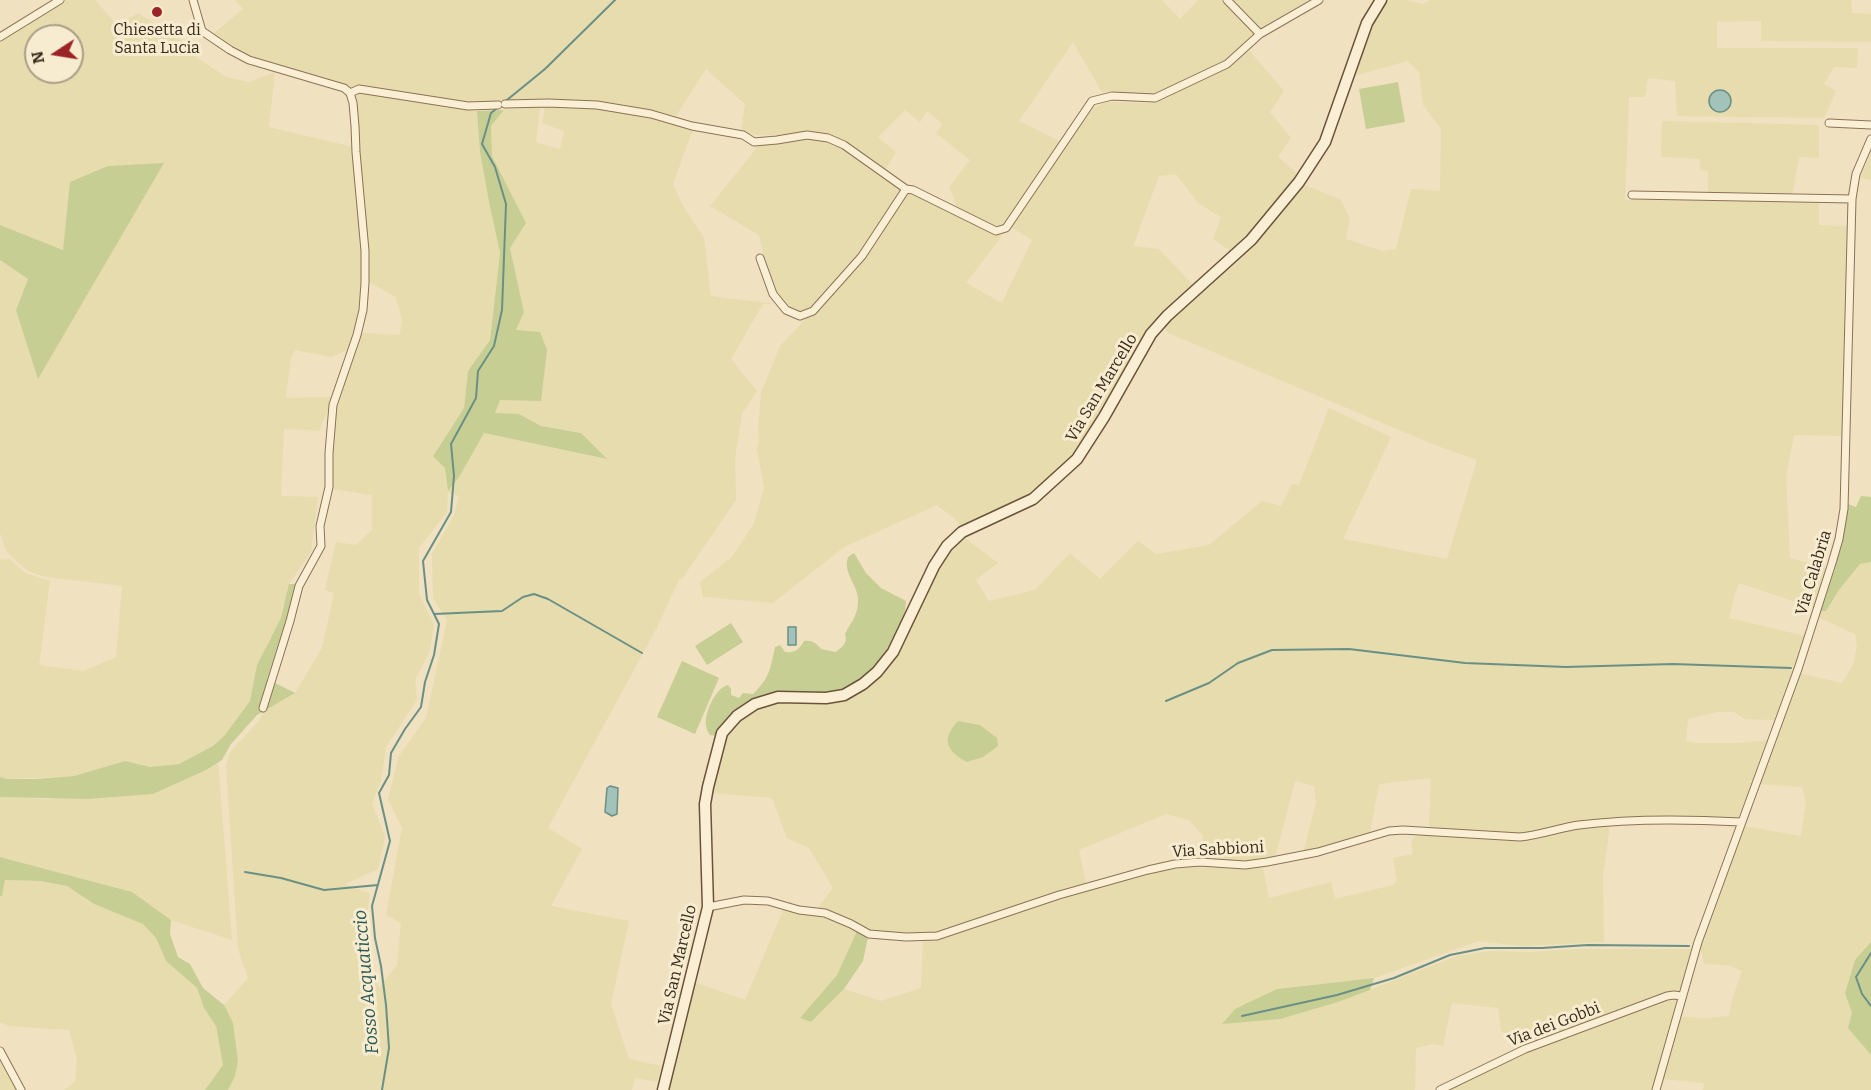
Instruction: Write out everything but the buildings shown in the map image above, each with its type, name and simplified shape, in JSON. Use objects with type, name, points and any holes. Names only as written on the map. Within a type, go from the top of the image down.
[{"type":"main road","name":"Via San Marcello","points":[[663,1090],[708,907],[705,804],[722,733],[737,716],[755,704],[778,697],[826,698],[844,695],[862,684],[877,672],[894,652],[934,566],[946,546],[962,532],[1033,499],[1077,459],[1104,417],[1151,334],[1167,316],[1251,240],[1299,182],[1325,142],[1367,23],[1381,0]]},
{"type":"street","points":[[0,37],[60,0]]},
{"type":"street","points":[[193,0],[202,31],[230,50],[249,60],[344,88],[350,93],[353,103],[365,251],[363,310],[357,335],[333,405],[328,453],[329,487],[320,526],[321,546],[299,586],[291,621],[263,708]]},
{"type":"street","points":[[1227,0],[1260,34]]},
{"type":"street","points":[[350,93],[359,89],[468,106],[548,103],[597,105],[651,114],[692,126],[743,135],[754,142],[807,135],[828,138],[844,145],[906,189],[913,190],[996,231],[1006,228],[1092,101],[1112,96],[1155,98],[1227,64],[1260,34],[1319,0]]},
{"type":"street","points":[[1829,123],[1871,125]]},
{"type":"street","name":"Via Calabria","points":[[1656,1090],[1698,942],[1798,669],[1832,563],[1842,523],[1852,200],[1856,174],[1871,139]]},
{"type":"street","points":[[760,258],[774,294],[786,310],[800,316],[813,311],[862,256],[906,189]]},
{"type":"street","points":[[1632,195],[1852,200]]},
{"type":"street","name":"Via Sabbioni","points":[[708,907],[744,900],[768,901],[799,910],[825,913],[869,934],[906,937],[937,936],[1059,895],[1148,870],[1175,864],[1200,862],[1245,865],[1267,862],[1318,852],[1389,831],[1520,837],[1537,836],[1576,826],[1605,822],[1662,819],[1741,822]]},
{"type":"street","name":"Via dei Gobbi","points":[[1440,1090],[1525,1049],[1667,996],[1681,996]]},
{"type":"street","points":[[0,1051],[21,1090]]},
{"type":"shaded area","points":[[65,0],[95,0],[118,26],[138,13],[182,41],[189,52],[226,77],[249,82],[275,72],[269,127],[353,147],[360,209],[363,278],[355,333],[348,350],[331,357],[295,350],[291,358],[286,398],[333,397],[319,431],[284,429],[281,496],[318,497],[311,552],[289,584],[283,623],[269,639],[251,702],[229,731],[213,746],[179,764],[150,767],[125,761],[74,776],[7,779],[0,777],[0,560],[10,559],[25,573],[50,581],[39,665],[84,671],[116,657],[122,586],[46,577],[28,571],[6,550],[0,533],[0,260],[28,278],[16,310],[164,164],[108,166],[63,250],[0,225],[0,41],[29,20]]},
{"type":"shaded area","points":[[235,0],[1162,0],[1180,19],[1198,0],[1220,0],[1254,33],[1226,60],[1153,95],[1102,92],[1073,42],[1019,121],[1061,142],[1005,224],[994,225],[958,209],[949,187],[970,160],[936,133],[943,124],[927,111],[920,122],[905,110],[878,137],[896,152],[884,172],[830,136],[757,135],[741,132],[745,104],[706,69],[676,116],[625,107],[522,100],[467,103],[350,88],[250,56],[233,48],[213,34],[243,9]]},
{"type":"shaded area","points":[[1232,0],[1311,0],[1260,28]]},
{"type":"shaded area","points":[[1385,0],[1406,0],[1423,4],[1431,0],[1851,0],[1852,13],[1871,14],[1871,42],[1761,41],[1761,21],[1717,22],[1717,48],[1858,48],[1857,68],[1834,67],[1824,84],[1836,91],[1824,118],[1677,116],[1675,81],[1648,78],[1645,97],[1629,97],[1625,200],[1819,201],[1819,225],[1849,226],[1844,436],[1794,435],[1786,477],[1790,558],[1828,568],[1814,608],[1739,583],[1735,594],[1729,618],[1805,636],[1774,720],[1745,719],[1734,712],[1717,712],[1688,719],[1686,741],[1739,743],[1767,740],[1738,818],[1612,819],[1570,822],[1539,833],[1519,834],[1429,827],[1431,778],[1379,784],[1370,833],[1303,853],[1316,803],[1314,786],[1295,781],[1275,858],[1242,863],[1199,859],[1203,836],[1189,820],[1166,814],[1079,850],[1086,883],[937,933],[907,935],[870,931],[817,909],[833,888],[809,848],[787,838],[772,798],[711,793],[725,738],[744,714],[773,702],[806,703],[879,677],[946,552],[964,537],[998,563],[976,580],[989,601],[1035,590],[1070,553],[1100,579],[1138,541],[1156,554],[1209,545],[1262,501],[1281,506],[1292,484],[1299,485],[1329,408],[1391,437],[1343,539],[1447,559],[1477,460],[1435,445],[1168,333],[1162,325],[1302,184],[1340,199],[1350,218],[1346,239],[1382,251],[1396,249],[1411,189],[1440,191],[1441,129],[1423,105],[1419,72],[1407,61],[1354,76],[1373,23]]},
{"type":"shaded area","points":[[1249,50],[1284,91],[1270,112],[1291,138],[1278,157],[1299,175],[1268,215],[1232,252],[1213,239],[1221,217],[1198,203],[1176,174],[1159,176],[1133,246],[1159,249],[1194,286],[1154,323],[1085,440],[1070,460],[1032,496],[961,527],[954,518],[937,505],[844,547],[773,603],[703,597],[700,582],[732,557],[754,523],[764,488],[757,449],[761,393],[780,346],[865,256],[906,195],[913,193],[1002,236],[966,283],[1002,303],[1032,240],[1009,226],[1065,145],[1094,108],[1106,102],[1150,103],[1227,67]]},
{"type":"shaded area","points":[[359,93],[477,111],[480,152],[500,253],[490,340],[468,371],[464,408],[433,455],[445,468],[448,491],[484,433],[606,459],[581,433],[541,426],[519,414],[495,414],[516,330],[524,312],[510,248],[526,223],[492,156],[491,126],[504,110],[540,106],[536,142],[560,149],[564,131],[542,123],[545,107],[593,108],[650,117],[693,129],[673,184],[682,204],[704,238],[711,296],[775,304],[763,304],[731,359],[757,391],[742,414],[735,458],[736,500],[682,579],[680,578],[655,631],[548,828],[582,849],[551,906],[629,921],[611,1004],[629,1059],[661,1066],[657,1082],[635,1078],[632,1090],[226,1090],[224,1005],[248,978],[238,949],[226,765],[230,752],[259,721],[265,710],[295,693],[322,648],[334,593],[325,590],[336,542],[356,545],[372,530],[372,495],[332,489],[336,406],[361,333],[400,335],[402,319],[396,297],[369,282],[354,96]],"holes":[[[448,492],[459,496],[454,515],[432,554],[433,598],[447,620],[426,718],[399,756],[388,799],[402,828],[386,915],[401,923],[397,965],[379,988],[364,933],[370,894],[345,884],[378,869],[385,837],[372,803],[381,781],[386,747],[417,700],[415,680],[430,651],[434,624],[419,594],[419,548],[447,512]]]},
{"type":"shaded area","points":[[1662,121],[1819,125],[1819,158],[1799,157],[1792,196],[1708,194],[1708,171],[1700,170],[1700,159],[1661,157]]},
{"type":"shaded area","points":[[807,137],[827,141],[844,148],[902,190],[867,245],[811,310],[801,314],[788,309],[776,294],[759,235],[710,206],[759,145]]},
{"type":"shaded area","points":[[1871,153],[1871,180],[1860,178]]},
{"type":"shaded area","points":[[1871,562],[1871,942],[1855,960],[1845,993],[1852,1013],[1848,1028],[1871,1055],[1871,1090],[1703,1090],[1704,1083],[1662,1079],[1680,1017],[1729,1016],[1732,999],[1742,971],[1728,965],[1704,964],[1699,942],[1743,826],[1801,836],[1806,802],[1802,787],[1758,784],[1799,673],[1842,683],[1853,665],[1857,646],[1855,634],[1818,617],[1820,611],[1826,611],[1860,564]]},
{"type":"shaded area","points":[[218,762],[232,940],[171,920],[132,892],[0,857],[0,797],[47,799],[153,794]]},
{"type":"shaded area","points":[[1610,825],[1603,876],[1604,942],[1521,946],[1479,941],[1374,978],[1277,989],[1338,1002],[1457,956],[1491,951],[1691,949],[1681,989],[1553,1036],[1527,1043],[1501,1031],[1498,1008],[1452,1003],[1443,1046],[1433,1044],[1416,1048],[1415,1090],[667,1090],[694,982],[745,1000],[784,908],[827,916],[857,931],[837,975],[800,1018],[811,1022],[844,989],[881,1001],[921,988],[923,941],[940,939],[1072,895],[1155,872],[1198,865],[1263,868],[1269,898],[1331,882],[1335,899],[1393,885],[1397,881],[1393,858],[1413,854],[1411,842],[1418,834],[1515,841],[1538,839],[1577,828]]},
{"type":"shaded area","points":[[5,880],[40,881],[67,886],[94,904],[143,923],[156,938],[166,961],[197,988],[204,1008],[216,1026],[223,1065],[205,1090],[64,1090],[75,1082],[77,1059],[69,1030],[9,1026],[0,1022],[0,896]]},
{"type":"shaded area","points":[[1677,1000],[1653,1090],[1447,1090],[1528,1050],[1663,1001]]},
{"type":"shaded area","points":[[0,1056],[15,1084],[17,1090],[0,1090]]},
{"type":"green space","points":[[1398,82],[1405,122],[1366,129],[1359,89]]},
{"type":"green space","points":[[504,110],[491,126],[492,156],[526,223],[510,248],[524,312],[516,330],[540,332],[547,350],[541,401],[500,400],[495,413],[519,414],[541,426],[581,433],[607,459],[484,433],[459,477],[448,491],[445,468],[433,456],[464,408],[468,371],[490,340],[500,253],[480,152],[477,111]]},
{"type":"green space","points":[[164,163],[38,379],[16,310],[28,279],[0,260],[0,225],[63,250],[70,182],[108,166]]},
{"type":"green space","points":[[1861,496],[1871,497],[1871,562],[1860,564],[1826,611],[1820,611],[1835,569],[1848,504],[1856,507]]},
{"type":"green space","points":[[854,553],[866,573],[881,588],[906,601],[899,630],[869,675],[833,695],[768,696],[716,736],[710,735],[706,721],[715,696],[728,685],[731,695],[739,698],[743,693],[753,694],[768,673],[775,647],[780,645],[785,652],[791,652],[798,649],[804,641],[809,641],[821,649],[836,652],[844,644],[845,634],[855,616],[858,603],[858,597],[847,569],[848,557]]},
{"type":"green space","points":[[289,584],[296,584],[286,627],[267,679],[295,693],[257,715],[231,744],[222,760],[206,770],[153,794],[87,799],[0,797],[0,777],[35,779],[74,776],[125,761],[150,767],[179,764],[213,746],[225,735],[250,701],[257,665],[281,618]]},
{"type":"green space","points":[[731,623],[743,642],[707,665],[695,646]]},
{"type":"green space","points":[[682,661],[719,678],[695,734],[657,717]]},
{"type":"green space","points":[[958,721],[980,725],[997,738],[998,746],[983,757],[967,762],[960,758],[948,744],[949,733]]},
{"type":"green space","points":[[0,857],[132,892],[171,920],[170,934],[178,957],[190,964],[203,988],[224,1005],[233,1023],[238,1061],[235,1076],[228,1090],[205,1090],[223,1065],[216,1026],[204,1008],[197,988],[166,961],[156,938],[143,924],[94,904],[67,886],[40,881],[5,880],[2,896],[0,896]]},
{"type":"green space","points":[[857,931],[868,937],[863,961],[844,989],[811,1022],[800,1018],[837,975]]},
{"type":"green space","points":[[1871,942],[1871,1055],[1848,1028],[1852,1013],[1845,993],[1855,960]]},
{"type":"green space","points":[[1374,978],[1370,990],[1338,1002],[1280,1019],[1222,1024],[1235,1009],[1277,989]]},
{"type":"water","points":[[1716,90],[1724,90],[1731,97],[1731,105],[1724,112],[1716,112],[1709,105],[1709,97]]},
{"type":"water","points":[[788,627],[796,627],[796,645],[788,645]]},
{"type":"water","points":[[610,786],[618,788],[617,814],[612,816],[605,812],[607,788]]},
{"type":"waterway","name":"Fosso Acquaticcio","points":[[382,1090],[389,1048],[386,1005],[372,906],[390,841],[379,793],[389,775],[391,753],[421,707],[439,624],[427,600],[423,561],[451,512],[454,476],[451,444],[476,398],[478,371],[494,346],[502,310],[506,204],[495,167],[482,144],[491,113],[545,69],[615,0]]},
{"type":"waterway","points":[[434,614],[502,611],[523,597],[534,594],[548,599],[642,653]]},
{"type":"waterway","points":[[1166,701],[1209,683],[1238,663],[1272,650],[1349,649],[1465,663],[1566,667],[1673,664],[1791,668]]},
{"type":"waterway","points":[[245,872],[281,878],[324,890],[378,885]]},
{"type":"waterway","points":[[1242,1016],[1337,995],[1394,978],[1450,955],[1485,948],[1588,945],[1689,946]]},
{"type":"waterway","points":[[1871,953],[1856,977],[1862,994],[1871,1006]]},
{"type":"place","name":"Chiesetta di Santa Lucia","points":[[157,12]]}]
